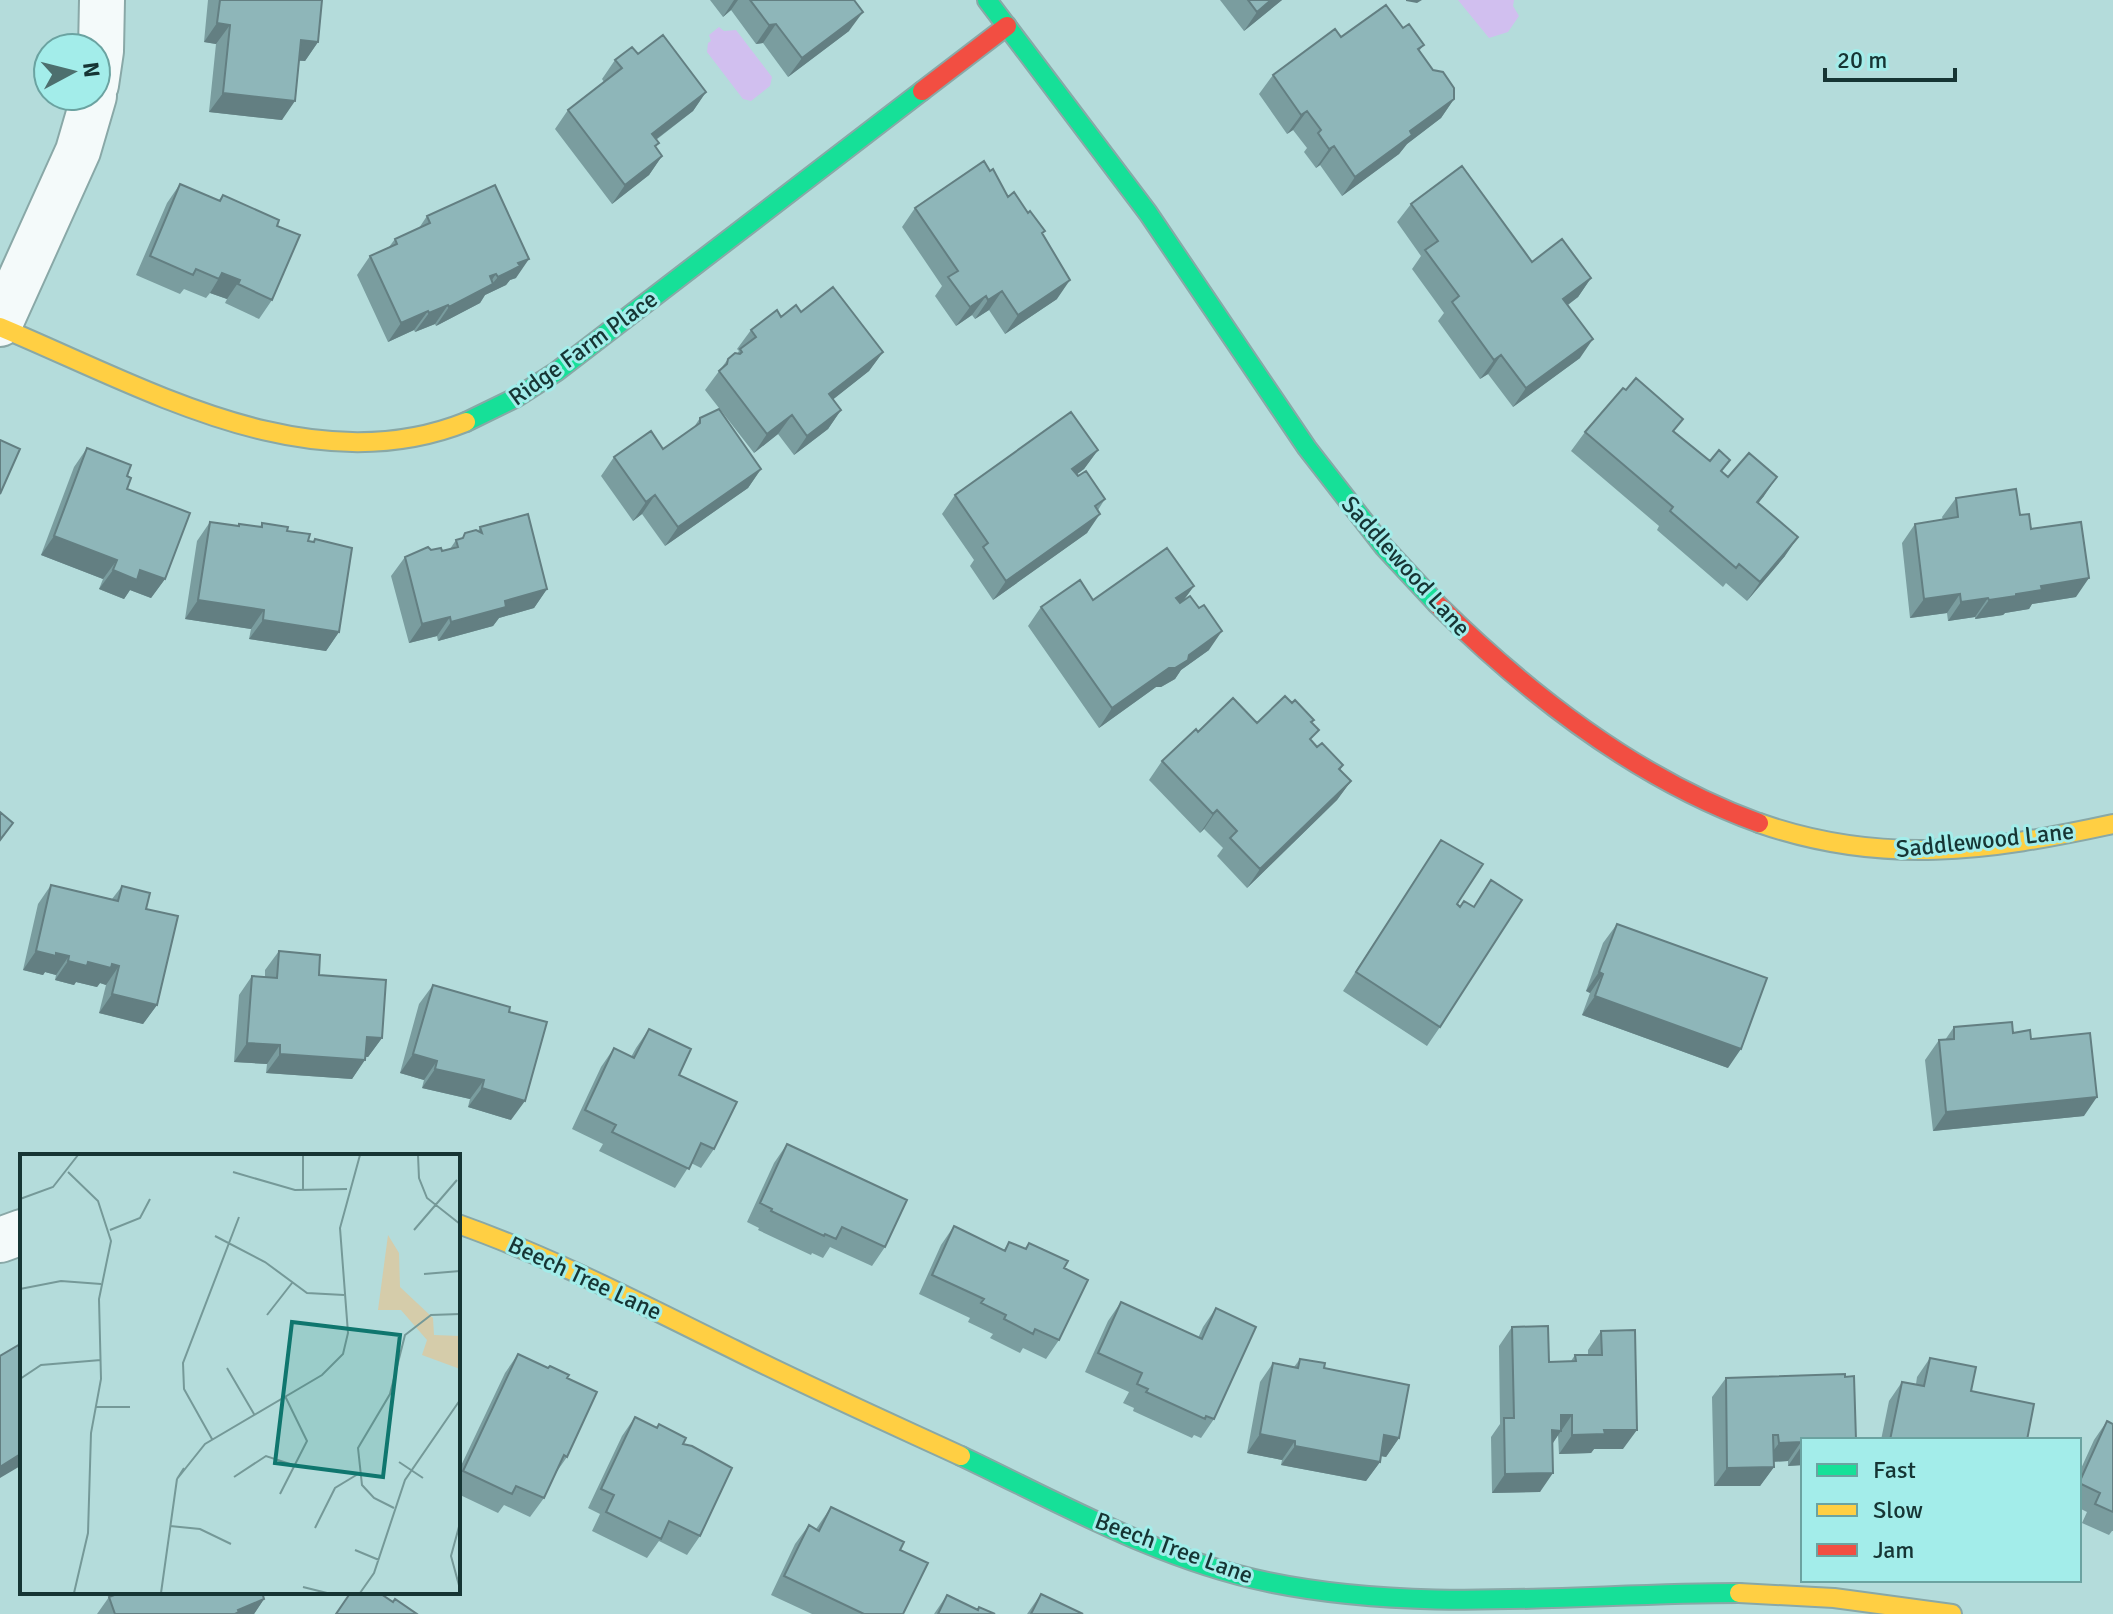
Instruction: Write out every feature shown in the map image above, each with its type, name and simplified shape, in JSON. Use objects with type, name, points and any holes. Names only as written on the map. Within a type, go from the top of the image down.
[{"type":"street","points":[[101,32],[102,0]]},
{"type":"street","name":"Saddlewood Lane","points":[[987,0],[1198,285],[1268,393],[1331,482],[1377,540],[1456,626],[1572,721],[1708,803],[1770,828],[1842,846],[1932,850],[2046,837],[2113,824]]},
{"type":"street","name":"Ridge Farm Place","points":[[0,325],[200,410],[245,427],[279,435],[314,440],[387,442],[450,427],[508,404],[556,372],[1007,26]]},
{"type":"street","points":[[0,325],[78,151],[89,112]]},
{"type":"street","name":"Beech Tree Lane","points":[[460,1225],[553,1260],[1084,1516],[1202,1564],[1234,1573],[1299,1588],[1413,1600],[1715,1593],[1803,1595],[1857,1598],[1952,1614]]},
{"type":"street","points":[[0,1240],[20,1233]]},
{"type":"shaded area","points":[[1458,0],[1514,0],[1513,6],[1519,16],[1508,32],[1489,38]]},
{"type":"shaded area","points":[[719,27],[724,31],[736,30],[772,77],[770,86],[751,101],[743,99],[707,52],[711,41],[709,35]]},
{"type":"building","points":[[220,0],[322,0],[318,42],[301,40],[295,101],[223,93],[230,25],[217,23]]},
{"type":"building","points":[[750,0],[854,0],[863,12],[802,58],[776,24],[769,25]]},
{"type":"building","points":[[1248,0],[1271,0],[1257,12]]},
{"type":"building","points":[[1386,5],[1403,28],[1409,24],[1424,45],[1418,49],[1433,70],[1443,72],[1454,88],[1454,99],[1355,177],[1334,146],[1329,149],[1318,133],[1321,130],[1307,111],[1301,115],[1273,75],[1335,29],[1341,37]]},
{"type":"building","points":[[663,35],[706,92],[652,134],[659,143],[655,146],[662,156],[625,185],[568,110],[622,68],[615,60],[632,47],[638,54]]},
{"type":"building","points":[[984,161],[990,171],[993,169],[1008,197],[1014,192],[1045,231],[1042,233],[1070,280],[1018,315],[1002,291],[988,300],[986,296],[970,307],[948,277],[958,271],[915,208]]},
{"type":"building","points":[[1462,166],[1532,262],[1562,239],[1591,278],[1563,299],[1593,339],[1526,388],[1501,355],[1494,360],[1452,302],[1459,296],[1425,250],[1438,241],[1411,204]]},
{"type":"building","points":[[180,184],[220,201],[223,195],[279,220],[277,226],[300,235],[272,300],[222,273],[219,279],[196,269],[193,275],[150,256]]},
{"type":"building","points":[[495,185],[529,259],[498,277],[496,274],[490,276],[493,284],[449,307],[428,311],[401,323],[370,256],[397,244],[395,239],[430,223],[427,216]]},
{"type":"building","points":[[833,287],[883,352],[829,394],[841,410],[807,436],[792,415],[767,434],[719,371],[728,359],[735,353],[740,354],[740,349],[756,337],[751,330],[777,310],[781,317],[796,305],[801,312]]},
{"type":"building","points":[[1636,378],[1683,419],[1673,431],[1710,461],[1719,450],[1730,460],[1721,471],[1728,477],[1749,453],[1777,477],[1757,502],[1798,537],[1760,582],[1739,564],[1736,568],[1670,511],[1673,507],[1585,432],[1623,388],[1626,390]]},
{"type":"building","points":[[719,409],[761,469],[678,527],[655,495],[646,502],[614,457],[651,431],[663,449],[700,423],[700,418]]},
{"type":"building","points":[[1071,412],[1098,450],[1072,469],[1078,476],[1086,471],[1105,499],[1095,506],[1100,514],[1006,581],[983,547],[988,543],[955,495]]},
{"type":"building","points":[[0,440],[20,449],[0,494]]},
{"type":"building","points":[[87,448],[131,465],[127,489],[190,513],[165,579],[140,570],[137,580],[113,570],[117,560],[54,536]]},
{"type":"building","points":[[2016,489],[2020,515],[2029,514],[2031,529],[2081,522],[2089,578],[2041,586],[2042,590],[1989,600],[1961,602],[1960,594],[1924,599],[1915,524],[1958,517],[1956,498]]},
{"type":"building","points":[[528,514],[547,589],[505,601],[506,607],[451,622],[450,617],[422,624],[405,557],[428,547],[431,550],[441,548],[442,551],[458,547],[456,540],[463,538],[465,533],[476,530],[482,533],[480,527]]},
{"type":"building","points":[[210,522],[288,527],[287,531],[310,534],[308,541],[314,542],[315,539],[352,548],[339,632],[263,620],[264,610],[198,600]]},
{"type":"building","points":[[1167,548],[1194,586],[1176,598],[1180,603],[1190,596],[1199,608],[1204,605],[1222,631],[1189,655],[1188,660],[1169,668],[1112,708],[1041,607],[1080,580],[1093,600]]},
{"type":"building","points":[[1285,696],[1292,703],[1295,700],[1314,720],[1311,722],[1319,730],[1310,739],[1317,747],[1322,743],[1343,765],[1339,769],[1351,781],[1260,869],[1230,838],[1237,831],[1217,810],[1213,814],[1162,761],[1233,698],[1257,723]]},
{"type":"building","points":[[0,812],[13,823],[0,840]]},
{"type":"building","points":[[1441,840],[1483,864],[1457,904],[1460,907],[1464,901],[1474,907],[1491,880],[1522,900],[1440,1027],[1356,972]]},
{"type":"building","points":[[51,885],[118,901],[122,886],[150,893],[146,909],[178,916],[157,1005],[112,994],[119,966],[112,964],[111,968],[88,962],[87,966],[68,961],[69,956],[36,951]]},
{"type":"building","points":[[1617,924],[1767,978],[1741,1049],[1595,996],[1603,974],[1599,972]]},
{"type":"building","points":[[279,951],[320,955],[319,975],[386,980],[382,1038],[367,1037],[365,1060],[280,1054],[280,1045],[247,1043],[252,976],[277,978]]},
{"type":"building","points":[[433,985],[510,1007],[509,1012],[547,1022],[525,1101],[482,1088],[484,1080],[435,1069],[437,1061],[413,1054]]},
{"type":"building","points":[[2012,1022],[2013,1033],[2030,1030],[2031,1039],[2090,1033],[2097,1097],[1946,1112],[1939,1040],[1954,1039],[1954,1027]]},
{"type":"building","points":[[649,1029],[691,1049],[679,1075],[737,1102],[714,1149],[701,1143],[689,1169],[612,1132],[616,1125],[585,1110],[614,1048],[634,1058]]},
{"type":"building","points":[[787,1144],[907,1200],[885,1247],[842,1227],[836,1239],[824,1236],[760,1203]]},
{"type":"building","points":[[954,1226],[1005,1251],[1009,1242],[1026,1249],[1029,1243],[1068,1261],[1064,1268],[1088,1280],[1059,1340],[1035,1329],[1033,1334],[1004,1319],[1006,1315],[981,1303],[984,1299],[932,1275]]},
{"type":"building","points":[[1121,1302],[1202,1339],[1216,1308],[1256,1327],[1214,1419],[1206,1416],[1205,1419],[1146,1392],[1148,1389],[1137,1384],[1142,1373],[1098,1353]]},
{"type":"building","points":[[1548,1326],[1549,1362],[1576,1361],[1575,1355],[1602,1355],[1601,1331],[1635,1330],[1637,1430],[1604,1430],[1605,1434],[1572,1435],[1572,1415],[1561,1415],[1561,1431],[1552,1430],[1553,1473],[1505,1474],[1504,1418],[1514,1418],[1512,1327]]},
{"type":"building","points":[[20,1344],[20,1454],[0,1467],[0,1356]]},
{"type":"building","points":[[518,1354],[569,1375],[567,1378],[597,1392],[544,1498],[516,1486],[512,1494],[463,1471]]},
{"type":"building","points":[[1930,1358],[1976,1367],[1971,1391],[2034,1404],[2027,1438],[1890,1438],[1902,1382],[1924,1386]]},
{"type":"building","points":[[1300,1359],[1325,1363],[1324,1368],[1409,1385],[1399,1438],[1384,1435],[1380,1462],[1295,1446],[1295,1441],[1260,1434],[1273,1363],[1298,1368]]},
{"type":"building","points":[[1854,1376],[1856,1438],[1801,1438],[1801,1442],[1779,1443],[1778,1435],[1773,1435],[1774,1467],[1727,1468],[1726,1378]]},
{"type":"building","points":[[635,1417],[657,1428],[659,1424],[686,1438],[683,1444],[732,1468],[700,1536],[669,1521],[661,1539],[606,1512],[614,1495],[601,1489]]},
{"type":"building","points":[[2107,1421],[2113,1424],[2113,1512],[2095,1504],[2100,1493],[2081,1484]]},
{"type":"building","points":[[831,1507],[904,1542],[900,1550],[928,1563],[903,1614],[864,1614],[784,1576],[809,1525],[819,1531]]},
{"type":"building","points":[[117,1594],[263,1594],[264,1599],[235,1614],[115,1614],[109,1597]]},
{"type":"building","points":[[350,1594],[381,1594],[393,1602],[395,1599],[417,1614],[336,1614]]},
{"type":"building","points":[[1041,1594],[1083,1614],[1031,1614]]},
{"type":"building","points":[[947,1595],[978,1610],[979,1607],[995,1614],[938,1614]]},
{"type":"traffic: fast","points":[[987,0],[1148,213],[1307,448],[1384,547],[1437,604]]},
{"type":"traffic: fast","points":[[466,422],[517,397],[556,372],[922,91]]},
{"type":"traffic: fast","points":[[961,1456],[1150,1545],[1188,1560],[1268,1582],[1326,1592],[1444,1600],[1739,1593]]},
{"type":"traffic: slow","points":[[0,327],[169,400],[228,421],[288,435],[347,442],[407,438],[466,422]]},
{"type":"traffic: slow","points":[[1759,823],[1849,845],[1936,850],[2023,841],[2113,824]]},
{"type":"traffic: slow","points":[[460,1225],[564,1267],[961,1456]]},
{"type":"traffic: slow","points":[[1739,1593],[1834,1598],[1952,1614]]},
{"type":"traffic: jam","points":[[922,91],[1007,26]]},
{"type":"traffic: jam","points":[[1437,604],[1509,670],[1587,731],[1670,783],[1759,823]]}]
